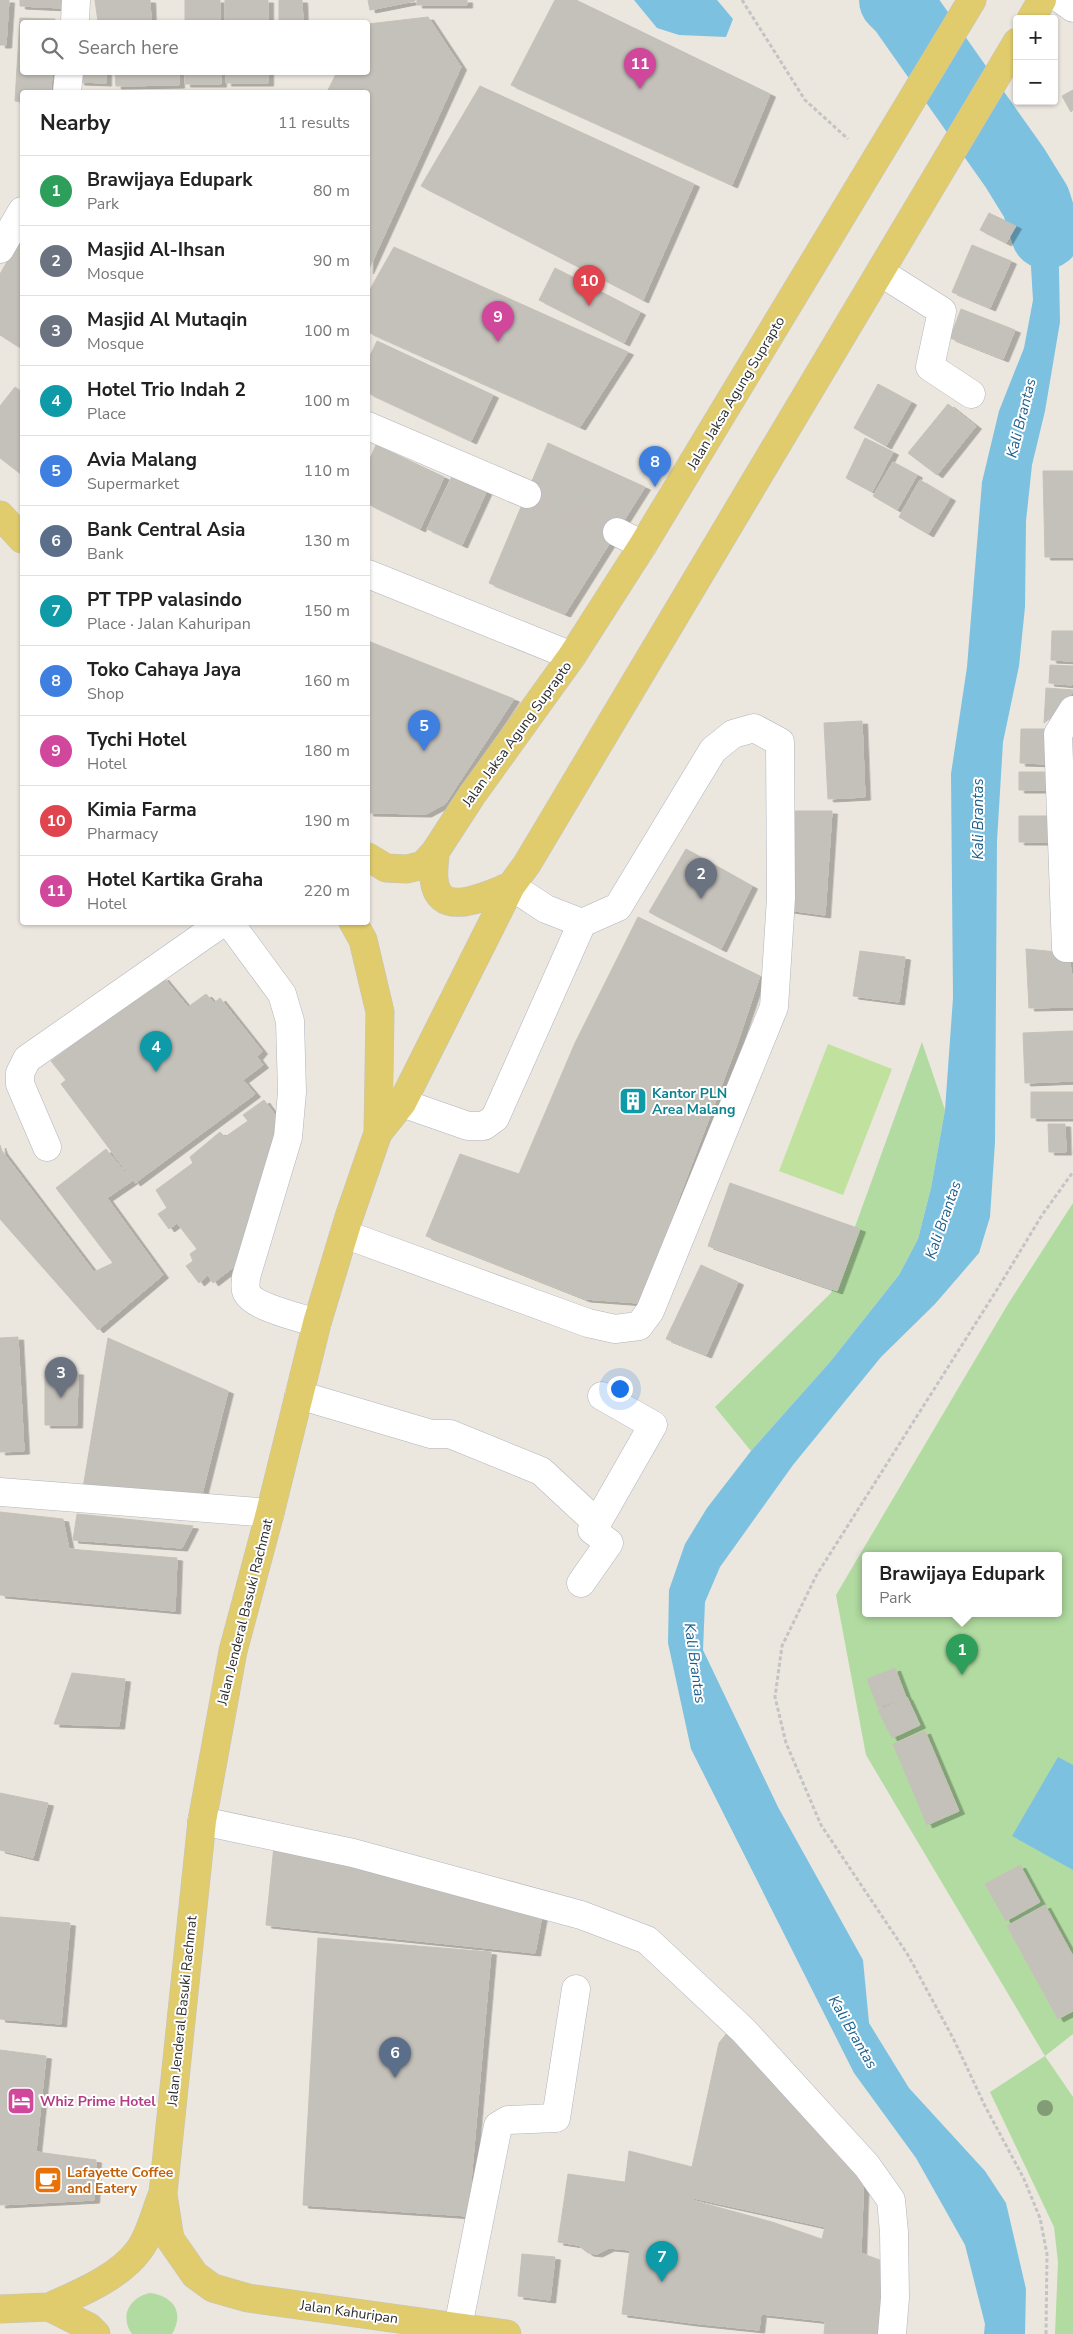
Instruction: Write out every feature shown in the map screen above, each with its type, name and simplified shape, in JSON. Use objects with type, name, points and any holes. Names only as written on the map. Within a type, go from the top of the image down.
[{"type":"main road","name":"Jalan Jaksa Agung Suprapto","points":[[435,852],[472,795],[572,656],[643,545],[972,0]]},
{"type":"main road","points":[[435,852],[434,880],[439,893],[447,902],[459,904],[511,886],[526,864],[1013,49]]},
{"type":"main road","points":[[0,515],[20,537]]},
{"type":"main road","points":[[370,858],[386,868],[407,869],[423,865],[435,852]]},
{"type":"main road","name":"Jalan Jenderal Basuki Rachmat","points":[[378,1133],[402,1103],[511,886]]},
{"type":"main road","name":"Jalan Jenderal Basuki Rachmat","points":[[195,2275],[170,2240],[163,2193],[202,1821],[233,1650],[270,1513],[317,1323],[378,1133],[380,1012],[362,940],[354,925]]},
{"type":"main road","name":"Jalan Jenderal Basuki Rachmat","points":[[48,2307],[94,2286],[123,2266],[140,2250],[163,2193]]},
{"type":"main road","name":"Jalan Kahuripan","points":[[195,2275],[213,2288],[248,2298],[507,2334]]},
{"type":"main road","points":[[0,2309],[48,2307],[89,2327],[96,2334]]},
{"type":"street","points":[[75,20],[76,0]]},
{"type":"street","points":[[1062,0],[1073,8]]},
{"type":"street","points":[[67,90],[69,75]]},
{"type":"street","points":[[0,249],[20,214]]},
{"type":"street","points":[[880,272],[942,311],[930,367],[971,394]]},
{"type":"street","points":[[370,427],[527,494]]},
{"type":"street","points":[[617,532],[643,545]]},
{"type":"street","points":[[370,575],[572,656]]},
{"type":"street","points":[[1073,710],[1058,734],[1060,820],[1069,899],[1066,948],[1073,948]]},
{"type":"street","points":[[344,1234],[588,1323],[615,1328],[640,1326],[650,1311],[774,1007],[780,898],[780,742],[754,728],[733,734],[713,750],[618,907],[582,923],[495,1118],[484,1126],[468,1126],[402,1103]]},
{"type":"street","points":[[511,886],[546,909],[582,923]]},
{"type":"street","points":[[47,1147],[20,1084],[20,1073],[28,1059],[219,925]]},
{"type":"street","points":[[232,925],[282,994],[290,1021],[292,1092],[288,1137],[246,1277],[246,1293],[252,1299],[266,1306],[317,1323]]},
{"type":"street","points":[[299,1395],[432,1434],[450,1434],[541,1471],[597,1522]]},
{"type":"street","points":[[581,1583],[609,1543],[592,1530],[653,1425],[602,1396]]},
{"type":"street","points":[[0,1492],[38,1493],[270,1513]]},
{"type":"street","points":[[202,1821],[362,1855],[581,1915],[647,1940],[744,2031],[867,2166],[891,2200],[895,2298],[892,2334]]},
{"type":"street","points":[[458,2326],[498,2126],[508,2120],[556,2118],[576,1988]]},
{"type":"path","points":[[742,0],[805,100],[878,158]]},
{"type":"path","points":[[1046,2334],[1047,2254],[1040,2218],[1024,2179],[985,2106],[954,2040],[908,1955],[821,1825],[786,1743],[775,1697],[782,1646],[816,1576],[1042,1215],[1073,1172]]},
{"type":"green space","points":[[922,1042],[945,1110],[931,1188],[918,1239],[899,1275],[830,1362],[751,1451],[715,1407],[831,1293]]},
{"type":"green space","points":[[828,1044],[892,1069],[843,1195],[779,1171]]},
{"type":"green space","points":[[1073,1203],[1073,2034],[1045,2056],[866,1755],[836,1595],[1008,1304]]},
{"type":"green space","points":[[1045,2056],[1073,2097],[1073,2334],[1055,2334],[1058,2262],[1054,2227],[990,2092]]},
{"type":"green space","points":[[150,2293],[165,2298],[174,2306],[177,2312],[177,2319],[172,2334],[132,2334],[128,2327],[127,2314],[132,2303],[143,2295]]},
{"type":"water","points":[[634,0],[717,0],[733,19],[726,37],[679,35],[657,28]]},
{"type":"water","points":[[1013,125],[1032,159],[1058,220],[1060,322],[1045,411],[1032,465],[1026,521],[1025,607],[1019,666],[1003,742],[997,841],[995,1142],[990,1217],[979,1253],[935,1304],[881,1357],[793,1465],[720,1567],[705,1602],[703,1650],[778,1807],[863,1960],[869,2023],[909,2088],[985,2171],[1006,2203],[1026,2289],[1025,2334],[984,2334],[985,2324],[965,2245],[916,2158],[854,2073],[691,1749],[668,1643],[669,1590],[685,1544],[707,1508],[751,1451],[830,1362],[899,1275],[918,1239],[931,1188],[945,1110],[953,998],[951,774],[967,667],[982,482],[999,411],[1024,348],[1033,300],[1029,234],[990,170]]},
{"type":"water","points":[[1058,1757],[1073,1765],[1073,1870],[1012,1836]]},
{"type":"building","points":[[0,0],[9,0],[6,45],[0,45]]},
{"type":"building","points":[[20,0],[62,0],[62,8],[20,6]]},
{"type":"building","points":[[95,0],[150,0],[151,20],[98,20]]},
{"type":"building","points":[[185,0],[220,0],[220,20],[185,20]]},
{"type":"building","points":[[225,0],[268,0],[268,20],[225,20]]},
{"type":"building","points":[[279,0],[302,0],[303,20],[279,20]]},
{"type":"building","points":[[368,0],[415,0],[415,1],[370,10]]},
{"type":"building","points":[[417,0],[467,0],[467,5],[417,5]]},
{"type":"building","points":[[555,0],[576,0],[770,94],[732,185],[511,85]]},
{"type":"building","points":[[428,17],[461,67],[370,267],[370,90],[328,90],[336,75],[370,75],[370,24]]},
{"type":"building","points":[[20,18],[55,19],[20,20],[20,75],[52,75],[51,90],[20,90],[20,102],[15,101]]},
{"type":"building","points":[[79,75],[106,75],[106,83],[79,82]]},
{"type":"building","points":[[115,75],[179,75],[179,85],[116,86]]},
{"type":"building","points":[[185,75],[221,75],[221,84],[185,84]]},
{"type":"building","points":[[226,75],[268,75],[268,83],[226,83]]},
{"type":"building","points":[[480,86],[694,184],[643,300],[421,186]]},
{"type":"building","points":[[1073,90],[1073,110],[1071,112],[1062,96]]},
{"type":"building","points":[[989,213],[1016,226],[1006,243],[980,230]]},
{"type":"building","points":[[20,239],[20,348],[0,335],[0,274]]},
{"type":"building","points":[[972,245],[1011,261],[990,308],[952,292]]},
{"type":"building","points":[[394,247],[628,352],[580,427],[370,333],[370,289]]},
{"type":"building","points":[[555,268],[640,312],[624,343],[539,300]]},
{"type":"building","points":[[961,309],[1015,330],[1003,359],[950,338]]},
{"type":"building","points":[[377,341],[493,395],[471,441],[370,394],[370,356]]},
{"type":"building","points":[[878,384],[911,402],[886,446],[854,428]]},
{"type":"building","points":[[15,387],[20,391],[20,473],[0,458],[0,406]]},
{"type":"building","points":[[948,404],[976,426],[937,475],[908,453]]},
{"type":"building","points":[[865,438],[893,452],[872,492],[846,478]]},
{"type":"building","points":[[548,443],[645,487],[565,614],[489,583]]},
{"type":"building","points":[[376,445],[444,477],[420,529],[370,505],[370,458]]},
{"type":"building","points":[[893,462],[917,475],[897,510],[873,496]]},
{"type":"building","points":[[1043,471],[1073,471],[1073,557],[1045,557]]},
{"type":"building","points":[[454,472],[488,488],[462,545],[427,529]]},
{"type":"building","points":[[920,480],[950,498],[928,534],[899,517]]},
{"type":"building","points":[[1052,631],[1073,631],[1073,661],[1051,660]]},
{"type":"building","points":[[370,642],[514,699],[445,804],[426,814],[370,813]]},
{"type":"building","points":[[1050,665],[1073,666],[1072,685],[1049,683]]},
{"type":"building","points":[[1046,688],[1073,690],[1073,692],[1057,713],[1044,723]]},
{"type":"building","points":[[862,721],[865,797],[828,799],[824,723]]},
{"type":"building","points":[[1021,729],[1052,729],[1050,764],[1020,763]]},
{"type":"building","points":[[1019,772],[1050,772],[1050,790],[1019,790]]},
{"type":"building","points":[[793,811],[832,811],[825,915],[788,910]]},
{"type":"building","points":[[1019,816],[1053,816],[1053,842],[1019,842]]},
{"type":"building","points":[[686,849],[752,886],[721,949],[649,912]]},
{"type":"building","name":"Kantor PLN Area Malang","points":[[638,917],[760,976],[736,1047],[639,1303],[585,1299],[426,1236],[460,1154],[519,1174],[575,1043]]},
{"type":"building","points":[[1026,949],[1068,953],[1073,981],[1073,1007],[1029,1008]]},
{"type":"building","points":[[860,951],[905,957],[899,1002],[853,996]]},
{"type":"building","points":[[163,977],[188,1007],[206,994],[214,1003],[220,998],[262,1051],[257,1057],[263,1065],[243,1080],[255,1094],[135,1183],[61,1084],[66,1080],[51,1061]]},
{"type":"building","points":[[1073,1031],[1073,1081],[1025,1083],[1023,1033]]},
{"type":"building","points":[[1031,1092],[1073,1092],[1073,1118],[1031,1118]]},
{"type":"building","points":[[264,1100],[282,1124],[244,1259],[213,1283],[208,1275],[199,1283],[186,1266],[193,1261],[190,1254],[197,1249],[177,1223],[169,1229],[158,1214],[167,1208],[156,1190],[193,1163],[190,1157],[220,1132],[225,1137],[248,1121],[243,1115]]},
{"type":"building","points":[[1048,1124],[1065,1124],[1066,1152],[1049,1152]]},
{"type":"building","points":[[0,1145],[2,1151],[94,1272],[113,1263],[56,1188],[106,1149],[132,1181],[107,1198],[163,1275],[98,1330],[0,1219]]},
{"type":"building","points":[[730,1183],[860,1229],[837,1291],[708,1246]]},
{"type":"building","points":[[701,1265],[738,1282],[706,1355],[666,1339]]},
{"type":"building","points":[[18,1337],[24,1451],[0,1452],[0,1338]]},
{"type":"building","points":[[108,1338],[228,1391],[200,1502],[82,1494]]},
{"type":"building","points":[[45,1371],[78,1372],[77,1425],[45,1425]]},
{"type":"building","points":[[0,1512],[63,1519],[69,1549],[177,1558],[175,1611],[0,1595]]},
{"type":"building","points":[[77,1514],[193,1526],[182,1548],[73,1540]]},
{"type":"building","points":[[895,1668],[906,1697],[878,1708],[867,1679]]},
{"type":"building","points":[[72,1673],[125,1679],[119,1726],[54,1724]]},
{"type":"building","points":[[907,1697],[920,1725],[892,1738],[878,1710]]},
{"type":"building","points":[[925,1731],[959,1811],[927,1825],[893,1744]]},
{"type":"building","points":[[0,1793],[48,1803],[33,1858],[0,1850]]},
{"type":"building","points":[[274,1846],[543,1910],[535,1953],[266,1925]]},
{"type":"building","points":[[1020,1865],[1040,1902],[1006,1921],[985,1884]]},
{"type":"building","points":[[1045,1905],[1073,1956],[1073,2011],[1058,2019],[1007,1926]]},
{"type":"building","points":[[0,1917],[70,1923],[61,2024],[0,2019]]},
{"type":"building","points":[[318,1938],[491,1952],[468,2216],[303,2205]]},
{"type":"building","points":[[731,2028],[864,2172],[861,2253],[822,2239],[825,2227],[625,2183],[629,2151],[692,2167],[719,2043]]},
{"type":"building","name":"Whiz Prime Hotel","points":[[0,2050],[46,2056],[36,2151],[0,2147]]},
{"type":"building","name":"Lafayette Coffee and Eatery","points":[[0,2147],[96,2160],[94,2200],[0,2205]]},
{"type":"building","points":[[568,2174],[638,2184],[630,2250],[609,2248],[597,2254],[588,2253],[578,2245],[558,2242]]},
{"type":"building","points":[[638,2184],[706,2204],[692,2323],[622,2314]]},
{"type":"building","points":[[706,2204],[772,2222],[759,2330],[692,2323]]},
{"type":"building","points":[[772,2222],[833,2243],[825,2321],[761,2314]]},
{"type":"building","points":[[833,2243],[888,2263],[886,2334],[824,2334]]},
{"type":"building","points":[[522,2254],[555,2257],[550,2300],[518,2296]]},
{"type":"waterway","name":"Kali Brantas","points":[[894,0],[903,9],[1015,168],[1036,202],[1046,234]]},
{"type":"tunnel","points":[[527,494],[617,532]]},
{"type":"place","name":"Hotel Kartika Graha","points":[[640,89]]},
{"type":"place","name":"Kimia Farma","points":[[589,306]]},
{"type":"place","name":"Tychi Hotel","points":[[498,342]]},
{"type":"place","name":"Toko Cahaya Jaya","points":[[655,487]]},
{"type":"place","name":"Avia Malang","points":[[424,751]]},
{"type":"place","name":"Masjid Al-Ihsan","points":[[701,899]]},
{"type":"place","name":"Hotel Trio Indah 2","points":[[156,1072]]},
{"type":"place","name":"Kantor PLN Area Malang","points":[[633,1101]]},
{"type":"place","name":"Masjid Al Mutaqin","points":[[61,1398]]},
{"type":"place","name":"Brawijaya Edupark","points":[[962,1675]]},
{"type":"place","name":"Bank Central Asia","points":[[395,2078]]},
{"type":"place","name":"Whiz Prime Hotel","points":[[21,2101]]},
{"type":"place","name":"Lafayette Coffee and Eatery","points":[[48,2180]]},
{"type":"place","name":"PT TPP valasindo","points":[[662,2282]]}]
